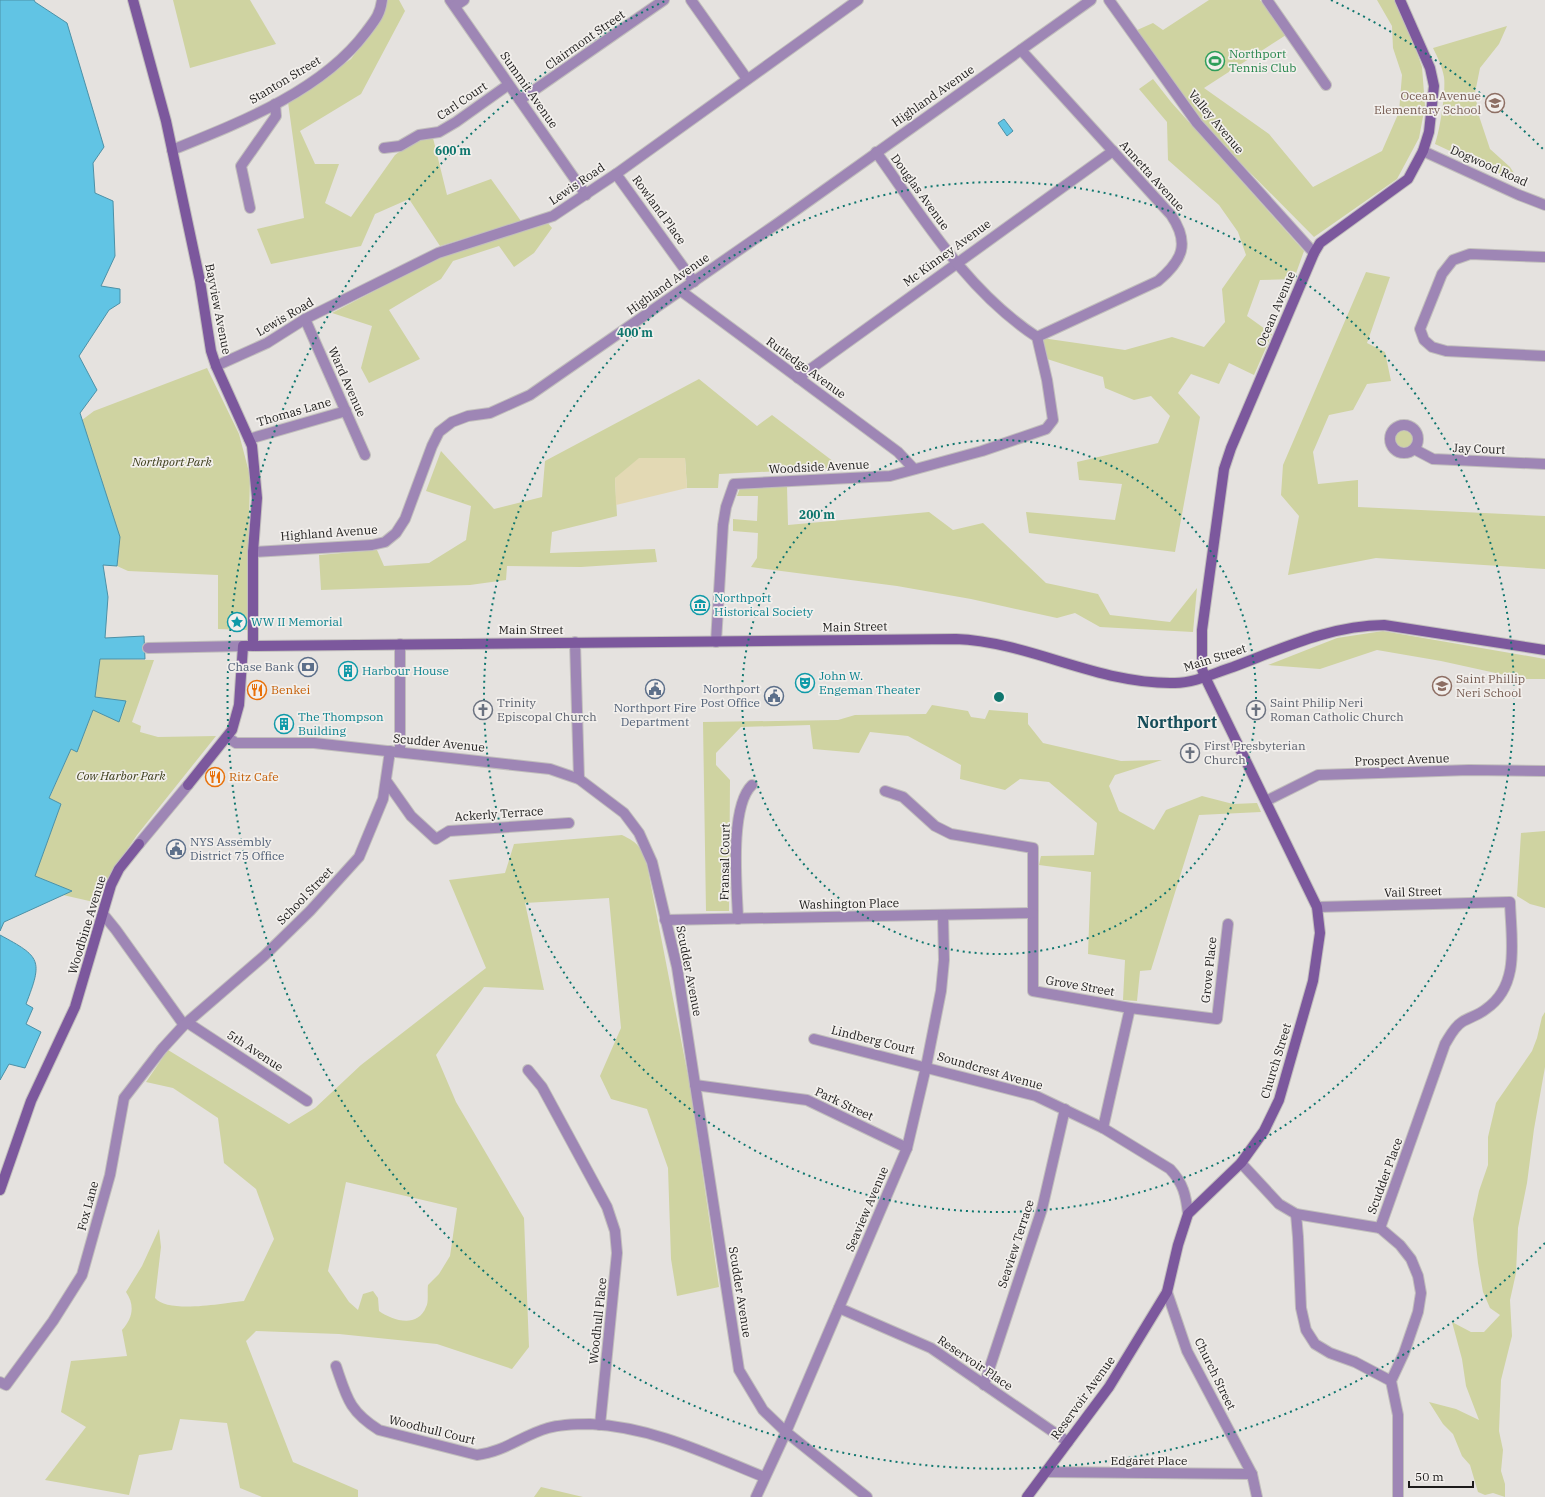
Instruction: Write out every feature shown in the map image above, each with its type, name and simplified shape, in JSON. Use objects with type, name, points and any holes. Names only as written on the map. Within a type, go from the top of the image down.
[{"type":"main road","name":"Bayview Avenue","points":[[133,0],[172,150],[216,366],[252,446],[257,498],[248,646]]},
{"type":"main road","name":"Ocean Avenue","points":[[1205,678],[1202,669],[1202,630],[1224,469],[1231,448],[1314,253],[1320,243],[1408,179],[1423,150],[1429,132],[1434,86],[1430,68],[1400,0]]},
{"type":"main road","name":"Main Street","points":[[248,646],[972,639],[1123,679],[1151,683],[1176,683],[1205,678],[1298,643],[1324,635],[1374,625],[1384,625],[1545,650]]},
{"type":"main road","name":"Woodbine Avenue","points":[[188,786],[232,730],[239,705],[248,646]]},
{"type":"main road","name":"Church Street","points":[[1167,1292],[1178,1245],[1188,1214],[1241,1163],[1264,1131],[1279,1100],[1313,981],[1320,933],[1318,908],[1205,678]]},
{"type":"main road","name":"Woodbine Avenue","points":[[0,1190],[31,1101],[75,1007],[103,914],[110,885],[119,869],[139,844]]},
{"type":"main road","name":"Reservoir Avenue","points":[[1027,1497],[1109,1387],[1167,1292]]},
{"type":"street","name":"Stanton Street","points":[[172,150],[218,132],[275,104],[318,78],[352,51],[380,13],[382,0]]},
{"type":"street","points":[[452,3],[464,0]]},
{"type":"street","name":"Clairmont Street","points":[[520,100],[664,0]]},
{"type":"street","points":[[690,0],[747,80]]},
{"type":"street","name":"Lewis Road","points":[[216,366],[267,343],[305,319],[438,254],[553,216],[616,174],[858,0]]},
{"type":"street","name":"Highland Avenue","points":[[253,552],[372,545],[385,542],[396,533],[405,519],[432,446],[439,432],[452,422],[468,416],[490,413],[530,394],[694,282],[1091,0]]},
{"type":"street","name":"Valley Avenue","points":[[1109,0],[1197,123],[1314,253]]},
{"type":"street","points":[[1267,0],[1326,85]]},
{"type":"street","name":"Summit Avenue","points":[[452,3],[586,195]]},
{"type":"street","name":"Annetta Avenue","points":[[1021,50],[1171,215],[1178,226],[1182,238],[1182,254],[1172,270],[1158,281],[1037,337]]},
{"type":"street","name":"Carl Court","points":[[384,148],[400,146],[419,135],[439,132],[456,122],[508,84]]},
{"type":"street","points":[[250,208],[241,166],[276,116],[275,104]]},
{"type":"street","name":"Dogwood Road","points":[[1423,150],[1519,195],[1545,205]]},
{"type":"street","name":"Mc Kinney Avenue","points":[[798,378],[1113,151]]},
{"type":"street","name":"Douglas Avenue","points":[[876,152],[956,263],[1014,322],[1037,337]]},
{"type":"street","name":"Rowland Place","points":[[616,174],[694,282]]},
{"type":"street","points":[[1545,257],[1470,254],[1453,260],[1442,274],[1420,329],[1424,340],[1432,347],[1446,351],[1545,356]]},
{"type":"street","name":"Rutledge Avenue","points":[[681,291],[898,452],[914,469]]},
{"type":"street","name":"Ward Avenue","points":[[305,319],[365,455]]},
{"type":"street","name":"Woodside Avenue","points":[[716,642],[723,524],[726,507],[734,484],[890,476],[982,451],[1046,429],[1053,420],[1047,380],[1037,337]]},
{"type":"street","name":"Thomas Lane","points":[[249,439],[346,410]]},
{"type":"street","name":"Jay Court","points":[[1414,449],[1433,460],[1545,464]]},
{"type":"street","points":[[575,642],[579,779]]},
{"type":"street","name":"School Street","points":[[186,1024],[269,951],[310,911],[359,857],[383,799],[395,751],[400,644]]},
{"type":"street","name":"Main Street","points":[[148,648],[248,646]]},
{"type":"street","name":"Scudder Avenue","points":[[227,737],[236,743],[314,743],[539,767],[560,771],[579,779],[615,805],[634,824],[652,862],[677,967],[739,1370],[763,1410],[786,1432],[867,1497]]},
{"type":"street","name":"Prospect Avenue","points":[[1266,800],[1318,775],[1468,770],[1545,771]]},
{"type":"street","name":"Ackerly Terrace","points":[[387,782],[411,816],[436,839],[449,831],[569,823]]},
{"type":"street","name":"Fransal Court","points":[[738,920],[736,839],[743,797],[746,790],[752,785]]},
{"type":"street","name":"Woodbine Avenue","points":[[139,844],[188,786]]},
{"type":"street","name":"Grove Street","points":[[885,791],[903,797],[935,826],[951,834],[1033,848],[1032,991],[1130,1008],[1217,1019]]},
{"type":"street","name":"Vail Street","points":[[1318,908],[1510,902]]},
{"type":"street","name":"Scudder Place","points":[[1391,1381],[1404,1353],[1418,1312],[1421,1293],[1418,1276],[1411,1259],[1400,1245],[1380,1228],[1445,1044],[1453,1031],[1461,1023],[1486,1010],[1498,999],[1508,983],[1512,964],[1510,902]]},
{"type":"street","name":"Washington Place","points":[[666,920],[738,920],[1033,913]]},
{"type":"street","name":"5th Avenue","points":[[103,914],[186,1024],[307,1101]]},
{"type":"street","name":"Seaview Avenue","points":[[756,1497],[786,1432],[907,1148],[926,1067],[943,976],[943,915]]},
{"type":"street","name":"Grove Place","points":[[1217,1019],[1228,924]]},
{"type":"street","points":[[1103,1128],[1130,1008]]},
{"type":"street","name":"Fox Lane","points":[[0,1382],[6,1385],[52,1321],[82,1275],[110,1175],[124,1098],[162,1049],[186,1024]]},
{"type":"street","name":"Lindberg Court","points":[[814,1039],[926,1067]]},
{"type":"street","name":"Soundcrest Avenue","points":[[926,1067],[1036,1096],[1103,1128],[1170,1169],[1179,1178],[1185,1192],[1188,1214]]},
{"type":"street","name":"Woodhull Place","points":[[528,1070],[542,1088],[607,1207],[615,1231],[617,1253],[600,1425]]},
{"type":"street","name":"Park Street","points":[[696,1085],[807,1100],[907,1148]]},
{"type":"street","name":"Seaview Terrace","points":[[984,1385],[1042,1209],[1065,1109]]},
{"type":"street","points":[[1241,1163],[1279,1204],[1296,1214],[1380,1228]]},
{"type":"street","points":[[1296,1214],[1301,1308],[1306,1330],[1315,1344],[1330,1353],[1354,1362],[1391,1381],[1398,1415],[1398,1497]]},
{"type":"street","name":"Church Street","points":[[1167,1292],[1187,1350],[1196,1371],[1252,1474],[1257,1497]]},
{"type":"street","name":"Reservoir Place","points":[[839,1308],[931,1348],[1068,1442]]},
{"type":"street","name":"Woodhull Court","points":[[336,1366],[353,1409],[366,1422],[379,1430],[477,1455],[490,1453],[504,1448],[548,1428],[572,1424],[600,1425]]},
{"type":"street","points":[[600,1425],[630,1428],[667,1438],[764,1477]]},
{"type":"street","name":"Edgaret Place","points":[[1046,1472],[1252,1474]]},
{"type":"green space","points":[[173,0],[250,0],[276,44],[190,68]]},
{"type":"green space","points":[[384,0],[399,0],[405,11],[361,94],[300,131],[315,164],[339,164],[325,203],[351,217],[395,155],[414,141],[433,138],[447,195],[491,179],[521,221],[440,246],[409,199],[375,214],[361,246],[271,264],[257,229],[304,218],[288,102],[351,59],[381,19]]},
{"type":"green space","points":[[1209,0],[1260,0],[1286,35],[1204,88],[1269,134],[1313,187],[1382,151],[1399,112],[1402,75],[1393,48],[1392,26],[1377,0],[1395,0],[1408,27],[1422,67],[1425,106],[1419,138],[1397,179],[1314,237],[1198,120],[1135,31],[1153,23],[1163,30]]},
{"type":"green space","points":[[1507,26],[1499,44],[1480,68],[1475,93],[1479,116],[1490,149],[1510,167],[1521,184],[1435,144],[1442,111],[1444,77],[1433,48]]},
{"type":"green space","points":[[1153,79],[1171,102],[1304,251],[1294,279],[1260,280],[1247,316],[1272,334],[1254,375],[1229,363],[1219,384],[1191,374],[1178,393],[1200,417],[1175,552],[1029,533],[1026,512],[1115,520],[1122,484],[1079,480],[1077,462],[1158,443],[1170,416],[1151,396],[1134,400],[1105,388],[1103,377],[1044,358],[1042,338],[1125,350],[1172,337],[1204,347],[1225,322],[1222,289],[1246,255],[1238,232],[1219,205],[1168,160],[1167,122],[1139,89]]},
{"type":"green space","points":[[547,222],[552,228],[534,253],[514,267],[499,246],[453,261],[441,279],[389,310],[420,359],[369,383],[361,368],[372,326],[332,313],[441,256]]},
{"type":"green space","points":[[1366,272],[1390,277],[1367,343],[1385,352],[1391,381],[1367,384],[1353,410],[1329,415],[1313,452],[1318,484],[1358,480],[1358,507],[1545,516],[1545,569],[1376,558],[1288,575],[1299,516],[1281,495],[1283,465]]},
{"type":"green space","name":"Northport Park","points":[[207,368],[239,434],[250,476],[248,630],[218,629],[218,575],[128,571],[117,566],[120,537],[82,420],[94,411]]},
{"type":"green space","points":[[699,379],[757,426],[772,415],[842,468],[719,474],[718,488],[687,488],[685,458],[615,478],[617,516],[552,532],[550,553],[655,549],[657,562],[581,567],[507,566],[506,580],[470,585],[321,590],[319,555],[377,550],[384,566],[429,563],[466,540],[471,506],[426,491],[441,451],[494,509],[542,497],[545,461]]},
{"type":"green space","points":[[1404,427],[1409,428],[1415,434],[1415,444],[1409,450],[1404,451],[1399,450],[1393,444],[1392,439],[1393,434],[1399,428]]},
{"type":"green space","points":[[787,486],[788,525],[929,512],[953,530],[983,523],[1046,583],[1098,594],[1110,615],[1170,622],[1197,588],[1193,632],[1100,627],[1075,613],[1057,618],[971,599],[897,586],[751,567],[757,558],[758,533],[733,531],[733,519],[757,521],[758,496],[737,496],[740,488]]},
{"type":"green space","points":[[1383,631],[1545,659],[1545,679],[1523,679],[1441,661],[1377,650],[1320,669],[1268,665],[1337,638]]},
{"type":"green space","name":"Cow Harbor Park","points":[[100,659],[154,660],[132,722],[141,726],[140,732],[158,737],[216,736],[137,835],[103,885],[98,903],[63,895],[72,891],[35,876],[61,804],[49,799],[71,749],[77,751],[93,710],[126,702],[95,697]]},
{"type":"green space","points":[[932,705],[968,711],[971,717],[985,719],[989,710],[1028,713],[1028,724],[1043,743],[1121,761],[1162,760],[1115,775],[1109,786],[1119,811],[1154,830],[1166,810],[1202,796],[1233,804],[1257,803],[1261,812],[1199,815],[1151,970],[1140,971],[1137,1001],[1123,1000],[1125,960],[1088,954],[1091,872],[1039,865],[1041,856],[1094,855],[1097,823],[1049,782],[1020,779],[1005,790],[960,779],[961,765],[908,736],[870,732],[859,753],[813,749],[810,725],[741,727],[716,753],[716,765],[730,780],[729,911],[706,911],[703,722],[838,720],[855,715],[926,714]]},
{"type":"green space","points":[[1545,831],[1545,908],[1530,904],[1517,896],[1521,833]]},
{"type":"green space","points":[[622,835],[636,844],[643,854],[647,865],[690,1086],[719,1287],[677,1296],[671,1259],[668,1168],[647,1109],[611,1099],[600,1076],[621,1028],[609,898],[525,903],[544,990],[484,987],[436,1055],[456,1102],[524,1218],[529,1347],[512,1369],[437,1344],[339,1334],[256,1331],[246,1341],[293,1462],[358,1490],[358,1497],[262,1497],[240,1488],[227,1423],[180,1419],[172,1450],[139,1455],[129,1495],[45,1480],[86,1427],[61,1412],[71,1361],[127,1356],[122,1330],[129,1321],[132,1307],[126,1292],[142,1266],[159,1229],[161,1247],[155,1298],[162,1303],[172,1306],[184,1307],[244,1301],[274,1239],[256,1189],[224,1163],[218,1118],[173,1088],[146,1082],[168,1050],[289,1124],[315,1108],[361,1065],[486,968],[449,880],[505,873],[514,844]],"holes":[[[346,1182],[457,1208],[450,1256],[439,1274],[428,1285],[427,1305],[422,1314],[417,1318],[405,1321],[385,1315],[379,1311],[378,1298],[373,1291],[363,1294],[358,1310],[349,1302],[328,1271]]]},
{"type":"green space","points":[[1545,1012],[1545,1067],[1534,1129],[1527,1183],[1518,1228],[1516,1273],[1510,1300],[1512,1336],[1501,1380],[1499,1431],[1503,1450],[1501,1471],[1505,1484],[1505,1497],[1493,1493],[1485,1495],[1478,1492],[1470,1465],[1462,1456],[1453,1434],[1443,1424],[1429,1402],[1456,1409],[1479,1420],[1466,1386],[1462,1359],[1452,1322],[1471,1332],[1484,1332],[1500,1315],[1490,1308],[1483,1292],[1473,1219],[1479,1191],[1488,1165],[1488,1137],[1496,1103],[1532,1051],[1542,1017]]},
{"type":"green space","points":[[541,1487],[583,1497],[534,1497]]},
{"type":"sand","points":[[639,458],[685,458],[687,488],[616,505],[615,478]]},
{"type":"water","points":[[0,0],[34,0],[67,23],[104,147],[93,163],[95,193],[113,201],[115,256],[101,286],[120,289],[120,303],[109,310],[79,356],[97,390],[80,413],[120,537],[117,566],[103,565],[108,597],[105,638],[144,636],[145,659],[100,659],[95,697],[126,701],[119,722],[93,710],[77,752],[71,749],[49,798],[61,804],[35,876],[72,891],[4,922],[0,931]]},
{"type":"water","points":[[1004,119],[1013,131],[1007,136],[998,123]]},
{"type":"water","points":[[0,935],[24,949],[35,961],[35,978],[26,1004],[33,1008],[26,1024],[41,1032],[25,1068],[9,1064],[0,1080]]},
{"type":"place","name":"Northport Tennis Club","points":[[1215,61]]},
{"type":"place","name":"Ocean Avenue Elementary School","points":[[1495,103]]},
{"type":"place","name":"Northport Historical Society","points":[[700,605]]},
{"type":"place","name":"WW II Memorial","points":[[237,622]]},
{"type":"place","name":"Chase Bank","points":[[308,667]]},
{"type":"place","name":"Harbour House","points":[[348,671]]},
{"type":"place","name":"John W. Engeman Theater","points":[[805,683]]},
{"type":"place","name":"Saint Phillip Neri School","points":[[1442,686]]},
{"type":"place","name":"Northport Fire Department","points":[[655,689]]},
{"type":"place","name":"Benkei","points":[[257,690]]},
{"type":"place","name":"Northport Post Office","points":[[774,696]]},
{"type":"place","name":"Trinity Episcopal Church","points":[[483,710]]},
{"type":"place","name":"Saint Philip Neri Roman Catholic Church","points":[[1256,710]]},
{"type":"place","name":"The Thompson Building","points":[[284,724]]},
{"type":"place","name":"First Presbyterian Church","points":[[1190,753]]},
{"type":"place","name":"Ritz Cafe","points":[[215,777]]},
{"type":"place","name":"NYS Assembly District 75 Office","points":[[176,849]]},
{"type":"district","name":"Northport","points":[[1177,722]]}]
